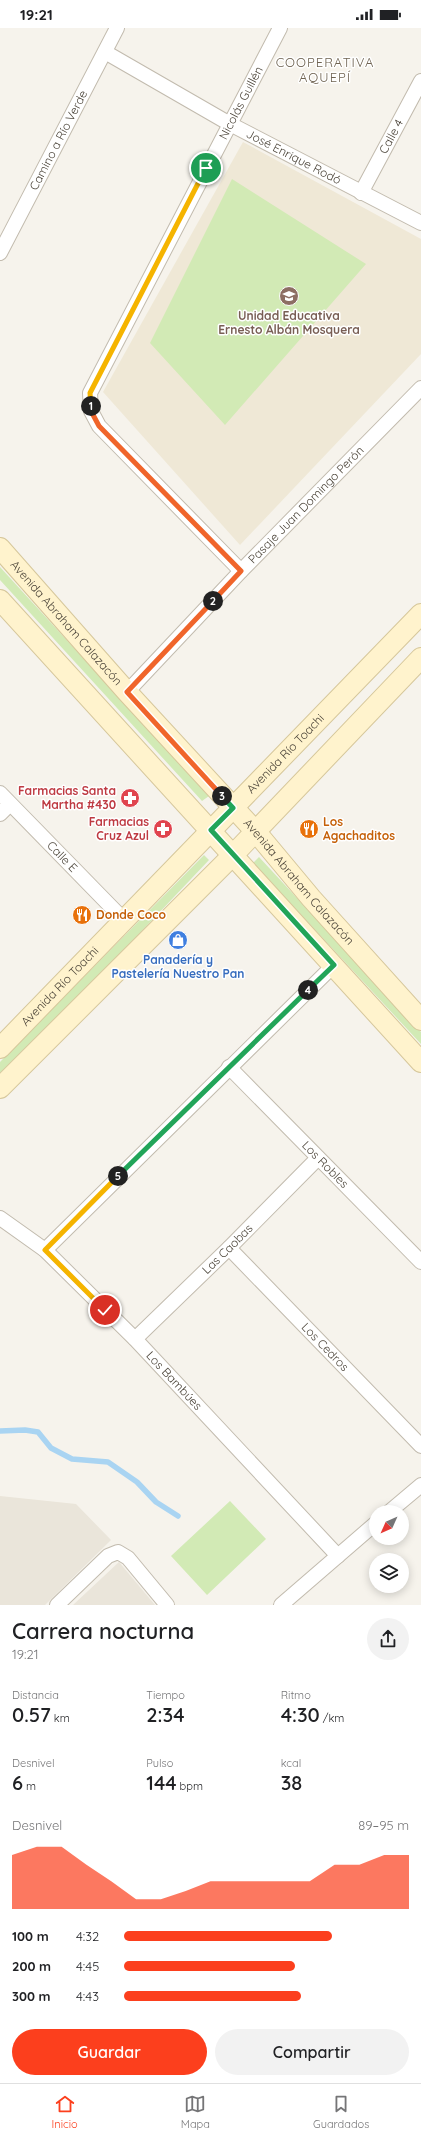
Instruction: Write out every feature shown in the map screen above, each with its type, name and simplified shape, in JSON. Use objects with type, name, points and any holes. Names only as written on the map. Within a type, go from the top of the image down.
[{"type":"main road","name":"Avenida Abraham Calazacón","points":[[0,548],[127,692],[256,832],[311,898],[421,1020]]},
{"type":"main road","points":[[2,605],[211,830],[421,1062]]},
{"type":"main road","name":"Avenida Río Toachi","points":[[0,1048],[421,614]]},
{"type":"main road","points":[[0,1088],[256,832],[421,658]]},
{"type":"street","name":"Camino a Río Verde","points":[[0,252],[117,28]]},
{"type":"street","name":"Nicolás Guillén","points":[[241,571],[99,426],[91,411],[90,393],[280,28]]},
{"type":"street","name":"José Enrique Rodó","points":[[105,52],[230,124],[421,223]]},
{"type":"street","name":"Calle 4","points":[[361,193],[421,81]]},
{"type":"street","name":"Pasaje Juan Domingo Perón","points":[[127,692],[241,571],[421,388]]},
{"type":"street","name":"Calle E","points":[[0,793],[124,920]]},
{"type":"street","points":[[0,814],[10,804]]},
{"type":"street","points":[[45,1250],[334,965]]},
{"type":"street","name":"Los Robles","points":[[229,1067],[421,1262]]},
{"type":"street","name":"Las Caobas","points":[[135,1339],[229,1248],[318,1158]]},
{"type":"street","name":"Los Bambúes","points":[[0,1218],[45,1250],[135,1339],[338,1556]]},
{"type":"street","name":"Los Cedros","points":[[229,1248],[421,1446]]},
{"type":"street","points":[[397,1505],[421,1485]]},
{"type":"street","points":[[281,1605],[369,1529]]},
{"type":"street","points":[[57,1605],[108,1556],[118,1552],[128,1558],[168,1605]]},
{"type":"shaded area","name":"Unidad Educativa Ernesto Albán Mosquera","points":[[243,142],[421,239],[421,354],[240,545],[103,392]]},
{"type":"shaded area","points":[[0,1496],[76,1504],[111,1540],[45,1605],[0,1605]]},
{"type":"shaded area","points":[[119,1562],[155,1605],[73,1605]]},
{"type":"green space","points":[[232,179],[366,264],[225,425],[150,343]]},
{"type":"green space","points":[[0,567],[209,796],[202,801],[0,580]]},
{"type":"green space","points":[[204,855],[209,860],[137,936],[0,1073],[0,1062]]},
{"type":"green space","points":[[259,857],[421,1032],[421,1044],[253,863]]},
{"type":"green space","points":[[230,1501],[266,1539],[207,1595],[171,1556]]},
{"type":"waterway","points":[[0,1431],[25,1430],[38,1432],[51,1448],[72,1459],[108,1462],[137,1482],[156,1502],[178,1516]]},
{"type":"place","name":"Unidad Educativa Ernesto Albán Mosquera","points":[[289,296]]},
{"type":"place","name":"Farmacias Santa Martha #430","points":[[130,798]]},
{"type":"place","name":"Farmacias Cruz Azul","points":[[163,829]]},
{"type":"place","name":"Los Agachaditos","points":[[309,829]]},
{"type":"place","name":"Donde Coco","points":[[82,915]]},
{"type":"place","name":"Panadería y Pastelería Nuestro Pan","points":[[178,940]]},
{"type":"district","name":"COOPERATIVA AQUEPÍ","points":[[325,70]]},
{"type":"route","points":[[105,1310],[45,1250],[132,1162],[334,965],[211,830],[233,808],[127,692],[241,571],[99,426],[91,411],[90,393],[206,168]]}]
